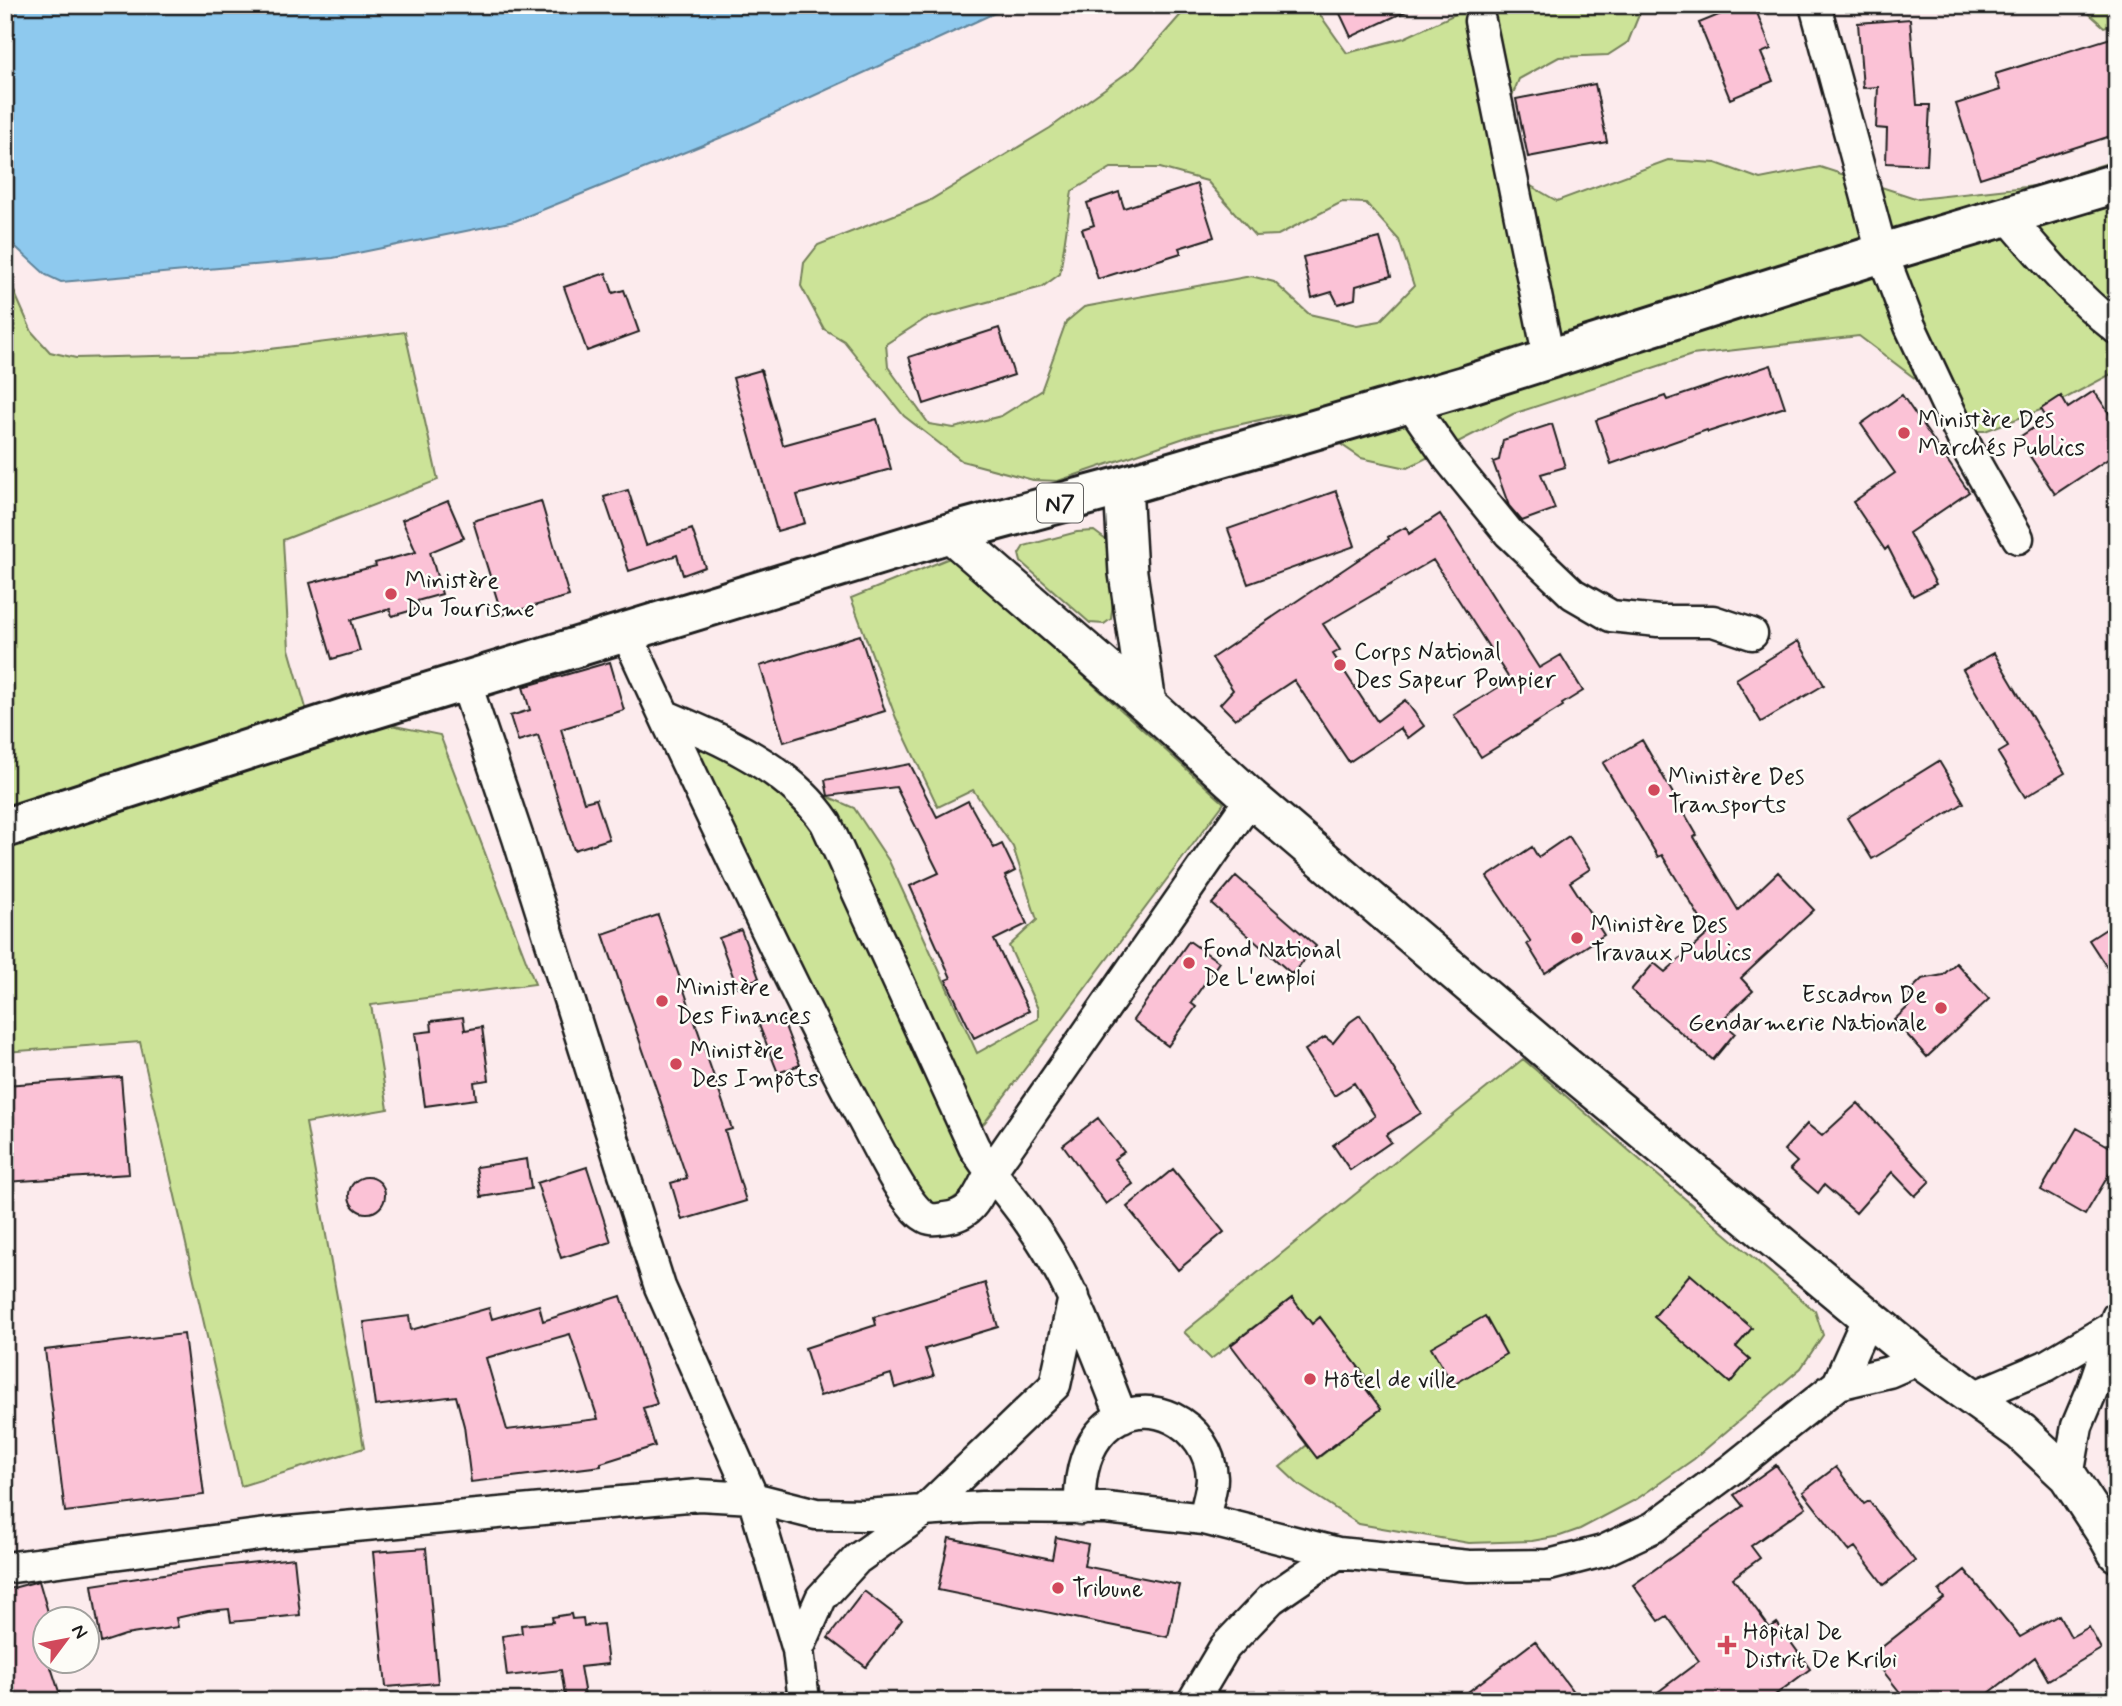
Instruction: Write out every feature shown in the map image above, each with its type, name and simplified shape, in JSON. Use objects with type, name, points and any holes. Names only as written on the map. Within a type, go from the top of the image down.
[{"type":"highway","name":"N7","points":[[5,828],[465,681],[950,533],[1123,486],[1549,359],[1882,253],[2117,183]]},
{"type":"street","points":[[1815,5],[1882,253],[1910,326],[1962,438],[2018,538]]},
{"type":"street","points":[[1480,21],[1549,359]]},
{"type":"street","points":[[2007,216],[2048,264],[2117,329]]},
{"type":"street","points":[[1409,401],[1449,459],[1508,534],[1573,594],[1611,616],[1658,621],[1713,621],[1752,634]]},
{"type":"street","points":[[1123,486],[1128,573],[1147,704]]},
{"type":"street","points":[[950,533],[1251,798],[1557,1059],[1919,1359],[2021,1432],[2068,1476],[2117,1553]]},
{"type":"street","points":[[626,632],[818,1037],[897,1183],[918,1211],[934,1220],[956,1217],[966,1212],[974,1203],[990,1173],[1251,798]]},
{"type":"street","points":[[465,681],[522,851],[660,1287],[753,1498],[798,1650],[804,1701]]},
{"type":"street","points":[[664,715],[720,739],[778,775],[815,807],[826,823],[974,1147],[990,1173],[1033,1226],[1074,1297],[1122,1417]]},
{"type":"street","points":[[798,1650],[821,1598],[857,1559],[923,1512],[1055,1385],[1074,1297]]},
{"type":"street","points":[[1838,1384],[1868,1317]]},
{"type":"street","points":[[1973,1397],[2046,1366],[2114,1322]]},
{"type":"street","points":[[2068,1476],[2077,1426],[2093,1388],[2114,1322]]},
{"type":"street","points":[[5,1568],[307,1531],[699,1495],[753,1498],[816,1514],[864,1515],[982,1507],[1106,1508],[1204,1520],[1338,1553],[1469,1566],[1549,1565],[1603,1551],[1654,1527],[1838,1384],[1889,1372],[1919,1359]]},
{"type":"street","points":[[1080,1508],[1079,1485],[1092,1445],[1105,1428],[1122,1417],[1143,1412],[1165,1414],[1185,1424],[1200,1439],[1209,1458],[1212,1480],[1204,1520]]},
{"type":"street","points":[[1193,1701],[1225,1647],[1270,1599],[1338,1553]]},
{"type":"green space","points":[[1193,5],[1313,5],[1347,53],[1404,38],[1470,5],[1643,5],[1628,42],[1608,55],[1559,57],[1519,79],[1496,136],[1519,179],[1557,201],[1668,160],[1716,163],[1760,179],[1820,167],[1918,199],[2035,186],[2117,160],[2117,371],[2051,406],[1985,431],[1962,431],[1944,417],[1917,380],[1859,336],[1692,355],[1513,414],[1407,468],[1361,458],[1302,418],[1286,414],[1193,435],[1058,481],[1033,480],[962,461],[904,416],[844,341],[824,329],[801,286],[804,263],[818,245],[927,202],[1050,128],[1135,67],[1184,11]],"holes":[[[1111,168],[1160,168],[1207,181],[1255,236],[1278,235],[1342,202],[1366,203],[1399,240],[1414,286],[1380,321],[1357,325],[1309,314],[1274,282],[1251,276],[1084,307],[1066,322],[1041,391],[1001,416],[954,428],[929,424],[888,367],[886,344],[925,319],[1042,287],[1060,274],[1072,191]]]},
{"type":"green space","points":[[2084,5],[2117,5],[2117,23],[2104,27],[2085,10]]},
{"type":"green space","points":[[5,271],[32,332],[50,352],[76,358],[231,354],[405,332],[438,480],[283,540],[289,649],[306,708],[440,735],[535,984],[371,1005],[388,1109],[306,1123],[364,1448],[241,1486],[140,1042],[5,1052]]},
{"type":"green space","points":[[1094,531],[1106,540],[1113,602],[1111,619],[1104,624],[1090,623],[1021,562],[1019,554],[1024,546],[1077,532]]},
{"type":"green space","points":[[952,557],[1224,803],[985,1122],[968,1138],[987,1173],[939,1209],[902,1183],[666,713],[806,787],[854,808],[889,861],[977,1053],[1038,1019],[1038,1009],[1009,946],[1037,920],[1013,847],[973,790],[938,807],[896,718],[851,598]]},
{"type":"green space","points":[[1523,1059],[1815,1311],[1823,1335],[1801,1368],[1694,1459],[1637,1499],[1580,1529],[1532,1541],[1469,1543],[1359,1524],[1299,1485],[1280,1467],[1307,1445],[1318,1458],[1381,1409],[1360,1381],[1366,1377],[1320,1317],[1312,1324],[1292,1298],[1211,1359],[1184,1332]]},
{"type":"water","points":[[5,5],[1012,5],[737,131],[515,221],[333,258],[61,282],[46,275],[5,237]]},
{"type":"building","points":[[1336,5],[1419,5],[1351,37]]},
{"type":"building","points":[[1743,5],[1754,5],[1771,49],[1761,53],[1773,81],[1730,99],[1699,23]]},
{"type":"building","points":[[1910,19],[1917,105],[1930,105],[1927,165],[1886,163],[1887,129],[1876,128],[1878,87],[1863,88],[1858,23]]},
{"type":"building","points":[[2117,36],[2117,134],[1980,178],[1956,104],[2000,90],[1995,74]]},
{"type":"building","points":[[1595,84],[1607,142],[1528,157],[1516,99]]},
{"type":"building","points":[[1197,184],[1214,237],[1179,248],[1181,253],[1098,279],[1082,229],[1094,225],[1087,203],[1119,192],[1124,208]]},
{"type":"building","points":[[1380,238],[1391,276],[1356,286],[1355,299],[1338,304],[1332,292],[1312,298],[1303,257]]},
{"type":"building","points":[[606,273],[613,293],[624,290],[639,332],[587,351],[564,287]]},
{"type":"building","points":[[999,328],[1014,375],[924,404],[909,357]]},
{"type":"building","points":[[1771,365],[1785,407],[1708,432],[1707,430],[1611,464],[1596,420],[1665,396],[1667,400]]},
{"type":"building","points":[[761,370],[783,445],[877,419],[891,469],[797,495],[805,523],[777,531],[733,378]]},
{"type":"building","points":[[2094,391],[2117,425],[2117,453],[2055,494],[2018,438],[2047,419],[2041,409],[2061,396],[2068,408]]},
{"type":"building","points":[[1902,395],[1969,492],[1909,533],[1936,584],[1913,596],[1888,547],[1885,550],[1853,502],[1895,473],[1861,424]]},
{"type":"building","points":[[1552,424],[1565,467],[1541,474],[1555,509],[1522,521],[1509,506],[1493,462],[1499,460],[1503,440]]},
{"type":"building","points":[[628,490],[646,545],[692,529],[705,567],[683,575],[677,555],[629,571],[604,497]]},
{"type":"building","points":[[1336,491],[1355,546],[1248,584],[1228,529]]},
{"type":"building","points":[[448,501],[464,538],[430,552],[442,594],[417,601],[420,608],[392,616],[390,609],[351,620],[360,651],[332,659],[310,583],[376,566],[375,563],[416,552],[402,520]]},
{"type":"building","points":[[541,501],[569,596],[502,615],[473,521]]},
{"type":"building","points":[[1440,514],[1539,668],[1561,655],[1583,691],[1481,757],[1454,715],[1510,680],[1433,560],[1323,624],[1340,650],[1333,654],[1377,721],[1405,700],[1424,726],[1408,738],[1400,728],[1349,762],[1294,680],[1235,719],[1220,704],[1233,690],[1212,658],[1389,539],[1388,537],[1406,527],[1409,534]]},
{"type":"building","points":[[860,635],[885,711],[784,742],[760,666]]},
{"type":"building","points":[[1798,641],[1824,685],[1761,722],[1736,679]]},
{"type":"building","points":[[1994,653],[2065,773],[2025,797],[1998,753],[2008,747],[1963,670]]},
{"type":"building","points":[[610,662],[624,710],[561,729],[584,802],[596,799],[609,839],[574,850],[538,735],[518,741],[510,716],[530,710],[523,687]]},
{"type":"building","points":[[1642,740],[1697,835],[1694,837],[1738,910],[1778,872],[1814,910],[1741,978],[1753,991],[1721,1021],[1735,1033],[1713,1060],[1631,990],[1654,963],[1665,972],[1709,933],[1662,855],[1658,857],[1603,763]]},
{"type":"building","points":[[1939,761],[1964,803],[1872,859],[1847,818]]},
{"type":"building","points":[[910,764],[937,817],[968,801],[994,848],[1002,844],[1015,871],[1005,876],[1027,924],[994,940],[1029,1011],[974,1038],[946,980],[951,978],[910,886],[939,873],[896,787],[828,796],[825,780]]},
{"type":"building","points":[[1569,836],[1590,869],[1570,882],[1604,935],[1545,973],[1527,944],[1531,942],[1487,877],[1532,847],[1538,857]]},
{"type":"building","points":[[1236,876],[1316,946],[1292,974],[1212,904]]},
{"type":"building","points":[[658,915],[732,1129],[725,1131],[746,1201],[682,1220],[671,1183],[687,1178],[603,934]]},
{"type":"building","points":[[2117,922],[2117,983],[2089,940]]},
{"type":"building","points":[[741,930],[759,978],[737,987],[719,938]]},
{"type":"building","points":[[1189,941],[1219,962],[1191,1003],[1196,1007],[1168,1046],[1133,1020]]},
{"type":"building","points":[[1956,963],[1989,999],[1927,1057],[1894,1020],[1910,1005],[1910,991],[1922,979],[1943,975]]},
{"type":"building","points":[[1360,1015],[1421,1113],[1386,1135],[1391,1142],[1350,1170],[1333,1145],[1375,1116],[1354,1083],[1334,1096],[1305,1050],[1325,1037],[1333,1043],[1350,1022]]},
{"type":"building","points":[[781,1016],[800,1065],[778,1073],[759,1025]]},
{"type":"building","points":[[463,1017],[465,1030],[482,1027],[489,1080],[474,1082],[476,1099],[425,1106],[415,1033],[432,1031],[431,1021]]},
{"type":"building","points":[[121,1077],[129,1174],[5,1182],[5,1085]]},
{"type":"building","points":[[1858,1103],[1930,1181],[1915,1196],[1892,1172],[1856,1213],[1824,1185],[1818,1193],[1790,1169],[1797,1162],[1784,1150],[1807,1124],[1822,1136]]},
{"type":"building","points":[[1098,1118],[1124,1152],[1114,1159],[1133,1184],[1106,1204],[1063,1145]]},
{"type":"building","points":[[2077,1128],[2117,1151],[2117,1161],[2085,1215],[2041,1190]]},
{"type":"building","points":[[527,1159],[531,1189],[481,1197],[476,1167]]},
{"type":"building","points":[[587,1167],[611,1242],[561,1258],[537,1183]]},
{"type":"building","points":[[1173,1169],[1224,1232],[1178,1270],[1127,1207]]},
{"type":"building","points":[[367,1177],[380,1182],[385,1195],[380,1208],[367,1213],[354,1208],[349,1195],[354,1182]]},
{"type":"building","points":[[1690,1274],[1752,1328],[1736,1347],[1750,1359],[1730,1383],[1654,1317]]},
{"type":"building","points":[[985,1283],[998,1327],[925,1349],[934,1376],[895,1388],[891,1374],[820,1396],[805,1348],[876,1325],[874,1317]]},
{"type":"building","points":[[621,1296],[657,1404],[643,1408],[655,1446],[601,1463],[601,1466],[471,1482],[464,1426],[456,1396],[375,1406],[364,1322],[409,1316],[411,1330],[489,1308],[492,1319],[539,1305],[543,1321]],"holes":[[[570,1334],[598,1419],[507,1430],[486,1358]]]},
{"type":"building","name":"Hôtel de ville","points":[[1292,1298],[1312,1324],[1320,1317],[1366,1377],[1360,1381],[1381,1409],[1317,1458],[1231,1345]]},
{"type":"building","points":[[1485,1316],[1506,1354],[1453,1385],[1431,1347]]},
{"type":"building","points":[[184,1334],[204,1495],[65,1512],[45,1350]]},
{"type":"building","points":[[1776,1465],[1806,1507],[1751,1546],[1760,1558],[1733,1578],[1770,1628],[1777,1623],[1810,1669],[1767,1701],[1646,1701],[1699,1661],[1667,1616],[1659,1621],[1633,1585],[1743,1506],[1734,1495]]},
{"type":"building","points":[[1836,1467],[1864,1504],[1869,1501],[1915,1561],[1884,1585],[1855,1547],[1849,1551],[1803,1492]]},
{"type":"building","name":"Tribune","points":[[1056,1537],[1088,1544],[1084,1566],[1179,1585],[1168,1637],[938,1590],[949,1538],[1052,1559]]},
{"type":"building","points":[[426,1548],[438,1683],[386,1687],[373,1552]]},
{"type":"building","points":[[294,1558],[300,1615],[231,1622],[229,1609],[208,1611],[176,1618],[178,1627],[125,1635],[102,1643],[102,1604],[95,1604],[92,1585],[203,1568]]},
{"type":"building","points":[[1965,1570],[2020,1637],[2059,1615],[2071,1637],[2089,1627],[2101,1649],[2048,1680],[2035,1657],[1979,1701],[1907,1701],[1871,1656],[1944,1598],[1939,1591]]},
{"type":"building","points":[[39,1581],[46,1604],[32,1604],[32,1674],[53,1674],[62,1701],[18,1701],[5,1663],[5,1590]]},
{"type":"building","points":[[864,1591],[902,1620],[866,1667],[828,1638]]},
{"type":"building","points":[[571,1614],[572,1619],[583,1618],[584,1626],[603,1624],[608,1664],[580,1667],[586,1701],[566,1701],[561,1670],[507,1676],[502,1636],[522,1633],[521,1625],[553,1622],[552,1617]]},
{"type":"building","points":[[1535,1641],[1580,1701],[1456,1701]]},
{"type":"place","name":"Ministère Des Marchés Publics","points":[[1904,433]]},
{"type":"place","name":"Ministère Du Tourisme","points":[[391,594]]},
{"type":"place","name":"Corps National Des Sapeur Pompier","points":[[1340,665]]},
{"type":"place","name":"Ministère Des Transports","points":[[1654,790]]},
{"type":"place","name":"Ministère Des Travaux Publics","points":[[1577,938]]},
{"type":"place","name":"Fond National De L'emploi","points":[[1189,963]]},
{"type":"place","name":"Ministère Des Finances","points":[[662,1001]]},
{"type":"place","name":"Escadron De Gendarmerie Nationale","points":[[1941,1008]]},
{"type":"place","name":"Ministère Des Impôts","points":[[676,1064]]},
{"type":"place","name":"Hôtel de ville","points":[[1310,1379]]},
{"type":"place","name":"Tribune","points":[[1058,1588]]},
{"type":"place","name":"Hôpital De Distrit De Kribi","points":[[1727,1645]]}]
